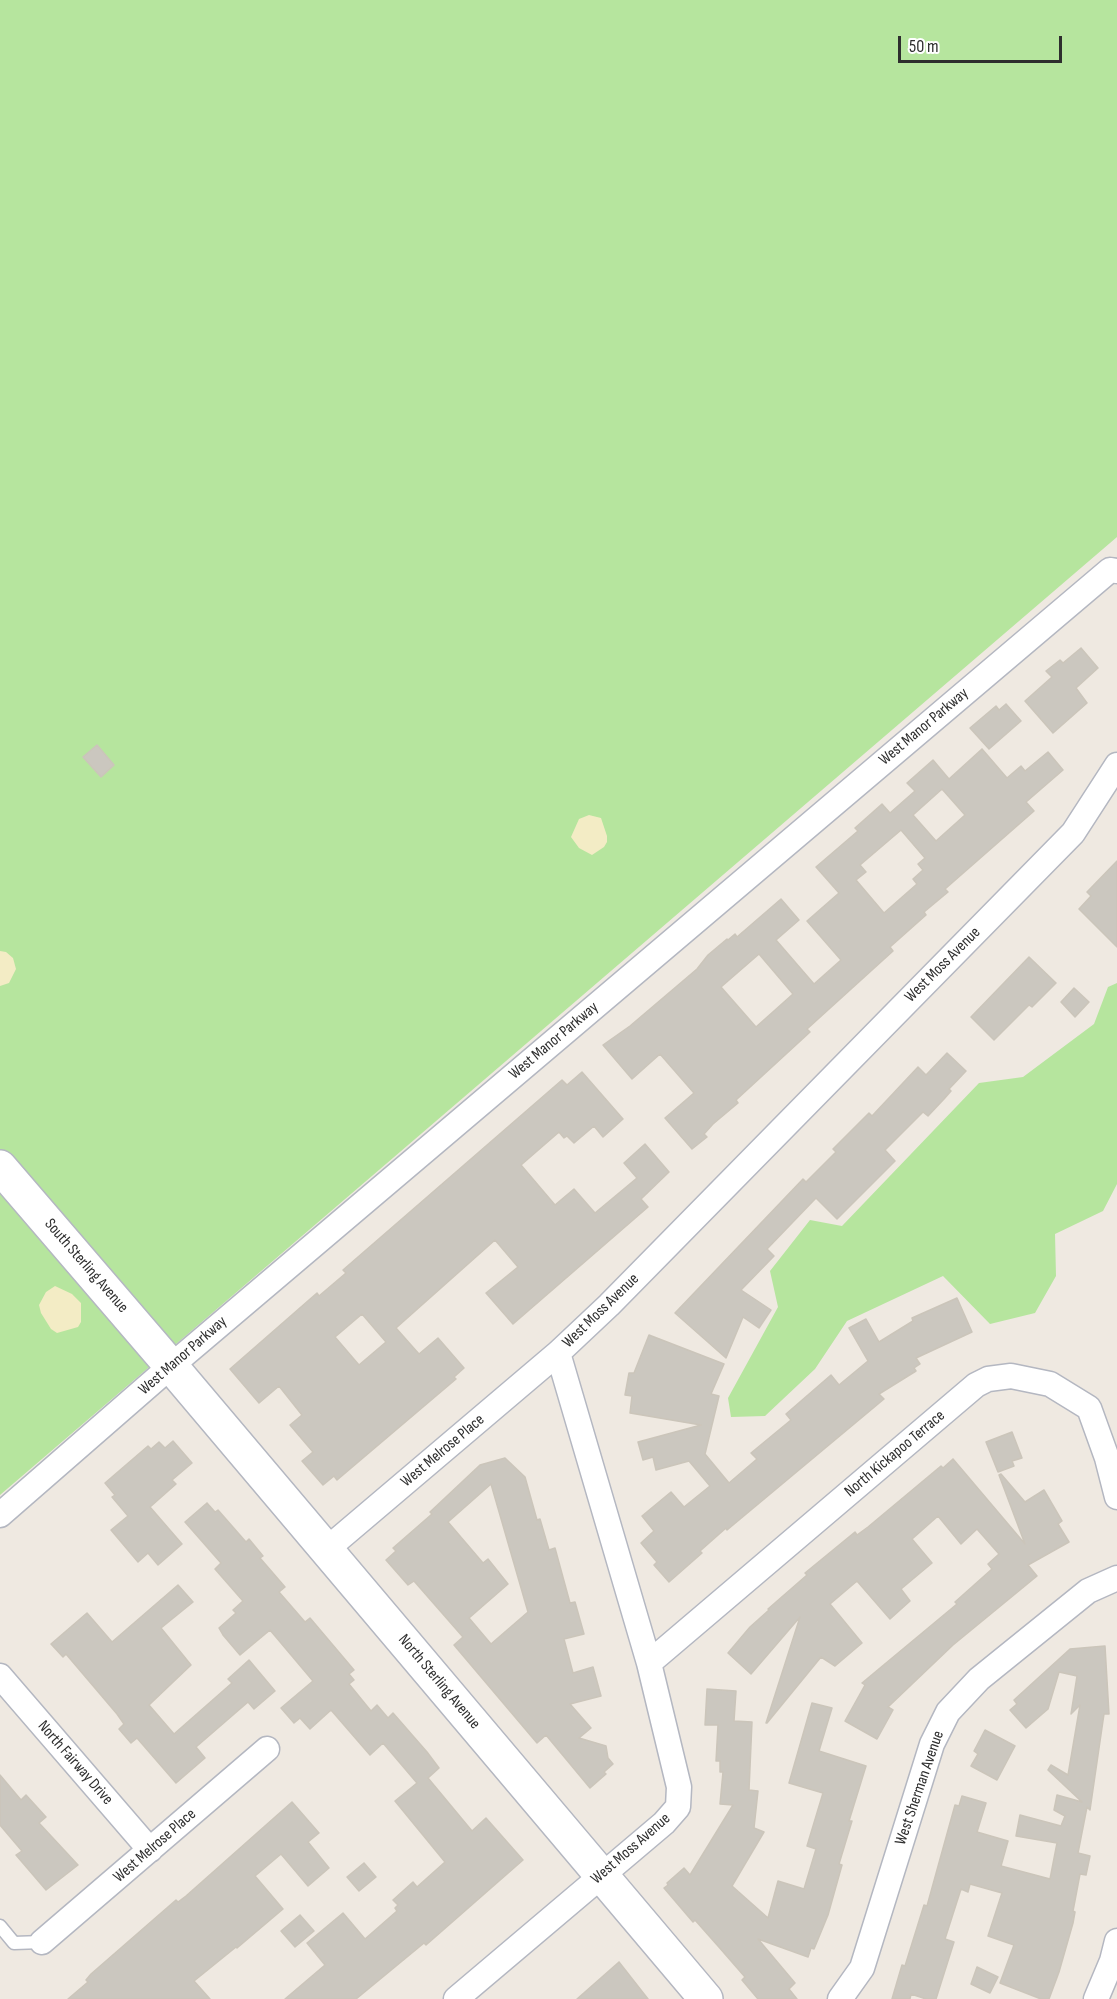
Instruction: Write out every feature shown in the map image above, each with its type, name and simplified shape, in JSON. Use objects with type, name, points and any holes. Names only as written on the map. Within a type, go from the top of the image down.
[{"type":"street","name":"West Manor Parkway","points":[[0,1515],[171,1366],[1113,571]]},
{"type":"street","name":"West Moss Avenue","points":[[456,1999],[664,1823],[678,1808],[679,1786],[649,1663],[558,1353],[609,1305],[1073,833],[1117,765]]},
{"type":"street","name":"South Sterling Avenue","points":[[0,1167],[171,1366]]},
{"type":"street","name":"West Melrose Place","points":[[327,1549],[558,1353]]},
{"type":"street","name":"North Sterling Avenue","points":[[171,1366],[706,1999]]},
{"type":"street","name":"North Kickapoo Terrace","points":[[649,1663],[976,1385],[988,1379],[1011,1376],[1050,1384],[1089,1408],[1107,1458],[1117,1497]]},
{"type":"street","name":"West Sherman Avenue","points":[[840,1999],[862,1968],[932,1744],[948,1712],[979,1679],[1088,1591],[1117,1578]]},
{"type":"street","name":"North Fairway Drive","points":[[0,1676],[150,1850]]},
{"type":"street","name":"West Melrose Place","points":[[42,1942],[267,1749]]},
{"type":"street","points":[[1096,1999],[1112,1961],[1117,1941]]},
{"type":"lane","points":[[0,1926],[14,1943],[42,1942]]},
{"type":"green space","points":[[0,0],[1117,0],[1117,537],[0,1495]]},
{"type":"green space","points":[[1117,983],[1117,1184],[1103,1211],[1055,1234],[1056,1276],[1035,1313],[990,1324],[943,1276],[847,1321],[815,1369],[765,1416],[731,1417],[728,1398],[778,1307],[770,1271],[810,1220],[842,1226],[979,1083],[1023,1077],[1094,1024],[1108,987]]},
{"type":"sand","points":[[589,815],[601,818],[607,836],[604,847],[592,855],[579,848],[571,837],[579,819]]},
{"type":"sand","points":[[0,951],[6,952],[13,958],[16,969],[9,983],[0,986]]},
{"type":"sand","points":[[55,1286],[72,1294],[81,1303],[81,1322],[78,1327],[57,1333],[51,1329],[39,1305],[46,1292]]},
{"type":"building","points":[[1081,648],[1098,668],[1076,688],[1087,703],[1053,733],[1025,701],[1052,677],[1046,671],[1060,660],[1063,663]]},
{"type":"building","points":[[1006,704],[1021,721],[989,749],[970,728],[996,706],[999,710]]},
{"type":"building","points":[[97,745],[114,765],[101,777],[83,757]]},
{"type":"building","points":[[982,749],[1007,778],[1021,766],[1025,771],[1048,752],[1063,770],[1026,802],[1034,811],[945,889],[948,892],[924,912],[926,915],[890,947],[893,951],[807,1029],[810,1032],[736,1100],[738,1103],[713,1124],[704,1134],[707,1137],[692,1149],[665,1118],[694,1093],[660,1054],[632,1079],[603,1045],[630,1026],[697,969],[708,955],[727,939],[735,934],[737,937],[781,899],[799,920],[776,940],[814,984],[841,960],[807,921],[839,893],[816,867],[858,831],[855,828],[882,804],[890,813],[915,791],[907,783],[933,760],[949,779]],"holes":[[[942,789],[965,815],[936,841],[913,815]],[[901,830],[925,858],[918,864],[923,870],[913,879],[917,884],[884,913],[856,880],[866,872],[860,865]],[[759,954],[793,994],[756,1027],[721,987]]]},
{"type":"building","points":[[1117,861],[1117,947],[1079,909],[1091,896],[1087,892]]},
{"type":"building","points":[[1029,957],[1056,983],[1032,1007],[1029,1005],[994,1040],[971,1017]]},
{"type":"building","points":[[1074,988],[1089,1002],[1075,1017],[1061,1002]]},
{"type":"building","points":[[947,1053],[966,1071],[928,1116],[923,1112],[885,1150],[895,1161],[837,1219],[816,1198],[767,1249],[774,1256],[741,1290],[771,1310],[759,1328],[743,1317],[726,1358],[675,1313],[803,1179],[806,1182],[836,1152],[833,1149],[869,1113],[872,1116],[918,1067],[926,1075]]},
{"type":"building","points":[[582,1072],[623,1119],[603,1137],[594,1126],[574,1143],[567,1136],[564,1138],[559,1132],[521,1165],[555,1205],[574,1189],[595,1213],[637,1178],[624,1163],[645,1144],[669,1172],[641,1199],[648,1207],[513,1324],[486,1293],[518,1267],[495,1240],[396,1328],[419,1354],[438,1338],[464,1368],[454,1377],[456,1379],[337,1480],[334,1476],[323,1485],[302,1461],[313,1452],[290,1425],[302,1415],[279,1386],[259,1403],[230,1369],[317,1293],[319,1296],[346,1273],[343,1270],[562,1080],[567,1085]],"holes":[[[362,1314],[386,1342],[359,1365],[335,1337]]]},
{"type":"building","points":[[957,1298],[972,1332],[916,1358],[920,1364],[914,1368],[916,1371],[879,1394],[884,1399],[727,1530],[726,1528],[669,1582],[654,1565],[657,1562],[641,1543],[654,1531],[642,1516],[671,1492],[684,1507],[710,1486],[689,1461],[656,1470],[653,1457],[643,1460],[638,1442],[701,1425],[630,1413],[632,1396],[625,1395],[629,1373],[634,1373],[649,1335],[724,1364],[711,1394],[719,1396],[705,1454],[729,1483],[757,1459],[751,1453],[791,1420],[786,1414],[831,1375],[839,1385],[868,1361],[849,1328],[866,1319],[879,1342],[913,1321],[912,1318]]},
{"type":"building","points":[[1012,1432],[1022,1458],[1012,1461],[1014,1466],[998,1472],[986,1442]]},
{"type":"building","points":[[173,1441],[192,1463],[172,1480],[176,1484],[150,1507],[182,1544],[158,1565],[148,1553],[138,1562],[111,1530],[128,1516],[112,1497],[115,1495],[105,1483],[148,1446],[151,1449],[159,1442],[165,1448]]},
{"type":"building","points":[[505,1458],[525,1477],[537,1520],[540,1519],[549,1550],[555,1548],[570,1603],[575,1602],[584,1634],[564,1639],[573,1673],[593,1667],[601,1696],[570,1704],[591,1728],[579,1738],[606,1746],[608,1758],[613,1764],[604,1772],[606,1774],[590,1788],[546,1735],[537,1743],[454,1645],[463,1637],[414,1581],[408,1585],[386,1560],[396,1551],[393,1548],[432,1514],[430,1512],[480,1465]],"holes":[[[491,1484],[528,1612],[491,1644],[469,1618],[508,1584],[488,1559],[483,1563],[448,1522]]]},
{"type":"building","points":[[953,1459],[1025,1544],[999,1475],[1001,1474],[1025,1502],[1044,1490],[1062,1521],[1058,1524],[1069,1542],[1028,1565],[1037,1576],[953,1645],[888,1707],[893,1710],[877,1739],[845,1721],[865,1685],[862,1683],[957,1604],[955,1602],[992,1569],[988,1564],[999,1554],[977,1529],[961,1544],[938,1516],[912,1539],[932,1563],[901,1589],[910,1601],[890,1619],[857,1581],[830,1604],[862,1643],[835,1666],[821,1657],[766,1723],[800,1617],[751,1674],[728,1653],[768,1609],[807,1575],[805,1573],[855,1532],[857,1535],[868,1527],[941,1466],[943,1468]]},
{"type":"building","points":[[207,1503],[215,1512],[218,1510],[246,1542],[249,1539],[263,1556],[260,1558],[285,1587],[279,1592],[305,1622],[310,1618],[354,1670],[349,1674],[354,1680],[349,1684],[371,1711],[377,1705],[388,1718],[393,1713],[427,1752],[439,1768],[428,1778],[472,1831],[486,1818],[523,1860],[426,1945],[424,1943],[356,1999],[285,1999],[325,1965],[307,1943],[343,1913],[365,1939],[397,1911],[395,1908],[398,1905],[393,1900],[413,1882],[417,1887],[445,1862],[395,1801],[417,1783],[383,1743],[370,1755],[331,1710],[310,1729],[300,1718],[294,1723],[281,1708],[313,1681],[270,1630],[240,1655],[223,1635],[219,1628],[236,1613],[233,1610],[243,1601],[215,1569],[221,1563],[185,1522]]},
{"type":"building","points":[[178,1585],[193,1602],[161,1628],[191,1665],[149,1705],[174,1734],[232,1683],[228,1679],[249,1660],[275,1691],[254,1709],[248,1702],[196,1747],[205,1758],[176,1783],[137,1738],[131,1743],[119,1729],[124,1724],[117,1714],[66,1654],[63,1657],[51,1644],[87,1613],[112,1642]]},
{"type":"building","points":[[1105,1646],[1109,1714],[1104,1714],[1090,1810],[1087,1807],[1078,1853],[1090,1856],[1086,1875],[1080,1874],[1073,1923],[1049,1999],[1041,1999],[1000,1983],[1014,1945],[988,1936],[1002,1893],[970,1884],[968,1892],[961,1889],[945,1939],[954,1942],[936,1999],[926,1999],[911,1994],[910,1999],[892,1999],[924,1905],[927,1906],[955,1805],[959,1806],[962,1796],[986,1803],[977,1832],[1008,1841],[1001,1866],[1050,1879],[1057,1843],[1016,1836],[1020,1815],[1061,1826],[1065,1816],[1054,1810],[1057,1795],[1082,1802],[1048,1770],[1051,1765],[1068,1775],[1080,1705],[1071,1714],[1077,1676],[1059,1672],[1048,1709],[1026,1728],[1010,1710],[1017,1704],[1014,1700],[1070,1649]]},
{"type":"building","points":[[707,1689],[736,1691],[734,1721],[752,1722],[749,1790],[758,1791],[754,1828],[764,1832],[732,1886],[768,1918],[778,1881],[804,1889],[816,1849],[807,1846],[823,1793],[789,1783],[812,1703],[832,1708],[819,1751],[866,1766],[849,1821],[852,1821],[839,1864],[842,1865],[828,1915],[814,1949],[811,1948],[808,1957],[758,1939],[795,1983],[789,1989],[797,1999],[758,1999],[742,1980],[745,1977],[664,1888],[684,1868],[690,1875],[733,1805],[720,1804],[723,1772],[720,1772],[720,1761],[716,1761],[718,1725],[705,1725]]},
{"type":"building","points":[[985,1730],[1015,1746],[997,1780],[971,1766],[978,1754],[974,1751]]},
{"type":"building","points":[[0,1775],[21,1800],[26,1795],[46,1817],[39,1823],[78,1865],[46,1890],[16,1855],[22,1851],[0,1825]]},
{"type":"building","points":[[292,1802],[319,1833],[308,1842],[329,1868],[308,1886],[281,1854],[255,1876],[283,1909],[194,1981],[210,1999],[68,1999],[88,1982],[86,1980],[91,1974],[176,1900],[178,1902],[186,1896]]},
{"type":"building","points":[[364,1863],[376,1877],[359,1891],[347,1877]]},
{"type":"building","points":[[300,1915],[314,1931],[295,1947],[281,1931]]},
{"type":"building","points":[[619,1962],[648,1999],[577,1999]]},
{"type":"building","points":[[977,1967],[998,1977],[990,1993],[971,1984]]}]
